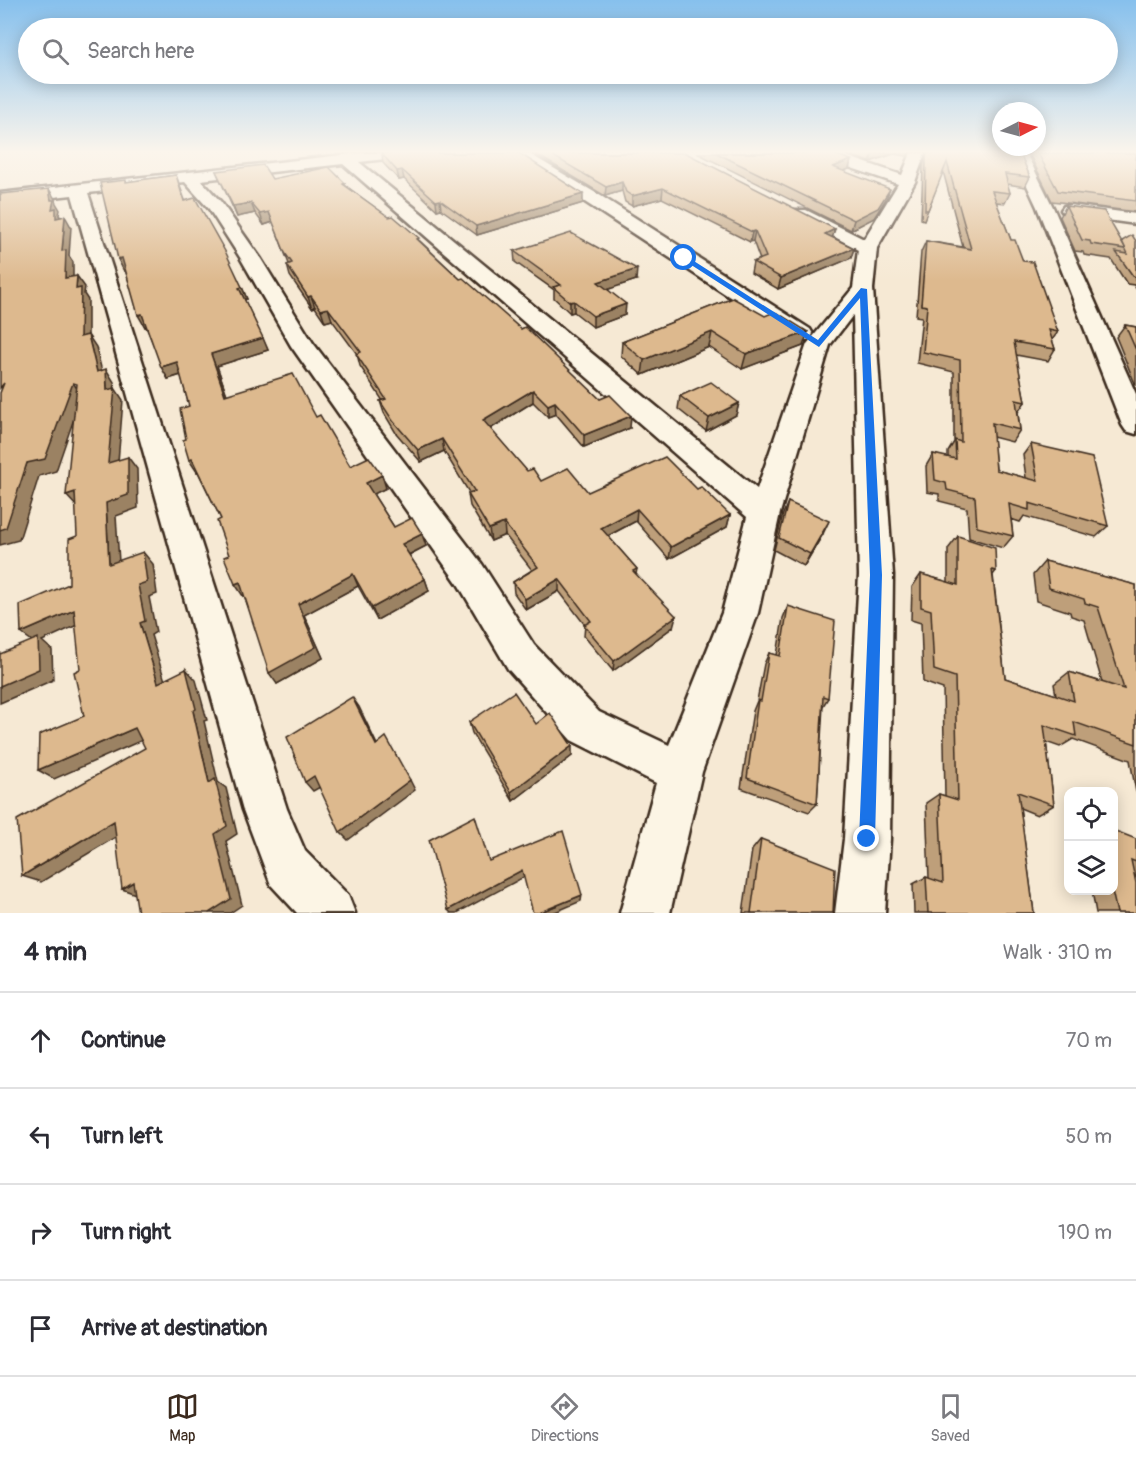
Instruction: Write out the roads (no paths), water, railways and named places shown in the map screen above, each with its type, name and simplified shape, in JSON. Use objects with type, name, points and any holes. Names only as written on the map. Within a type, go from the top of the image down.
[{"type":"street","points":[[0,198],[24,196]]},
{"type":"street","points":[[81,196],[266,810],[288,868],[330,913]]},
{"type":"street","points":[[205,196],[239,241],[303,346],[470,574],[521,657],[585,726],[680,772]]},
{"type":"street","points":[[389,196],[764,513]]},
{"type":"street","points":[[588,196],[819,345]]},
{"type":"street","points":[[860,913],[867,839],[876,575],[863,289],[868,248],[899,196]]},
{"type":"street","points":[[1040,196],[1136,425]]},
{"type":"street","points":[[784,206],[868,248]]},
{"type":"street","points":[[1045,207],[1136,219]]},
{"type":"street","points":[[645,913],[680,772],[740,613],[764,513],[819,345],[863,289]]}]
